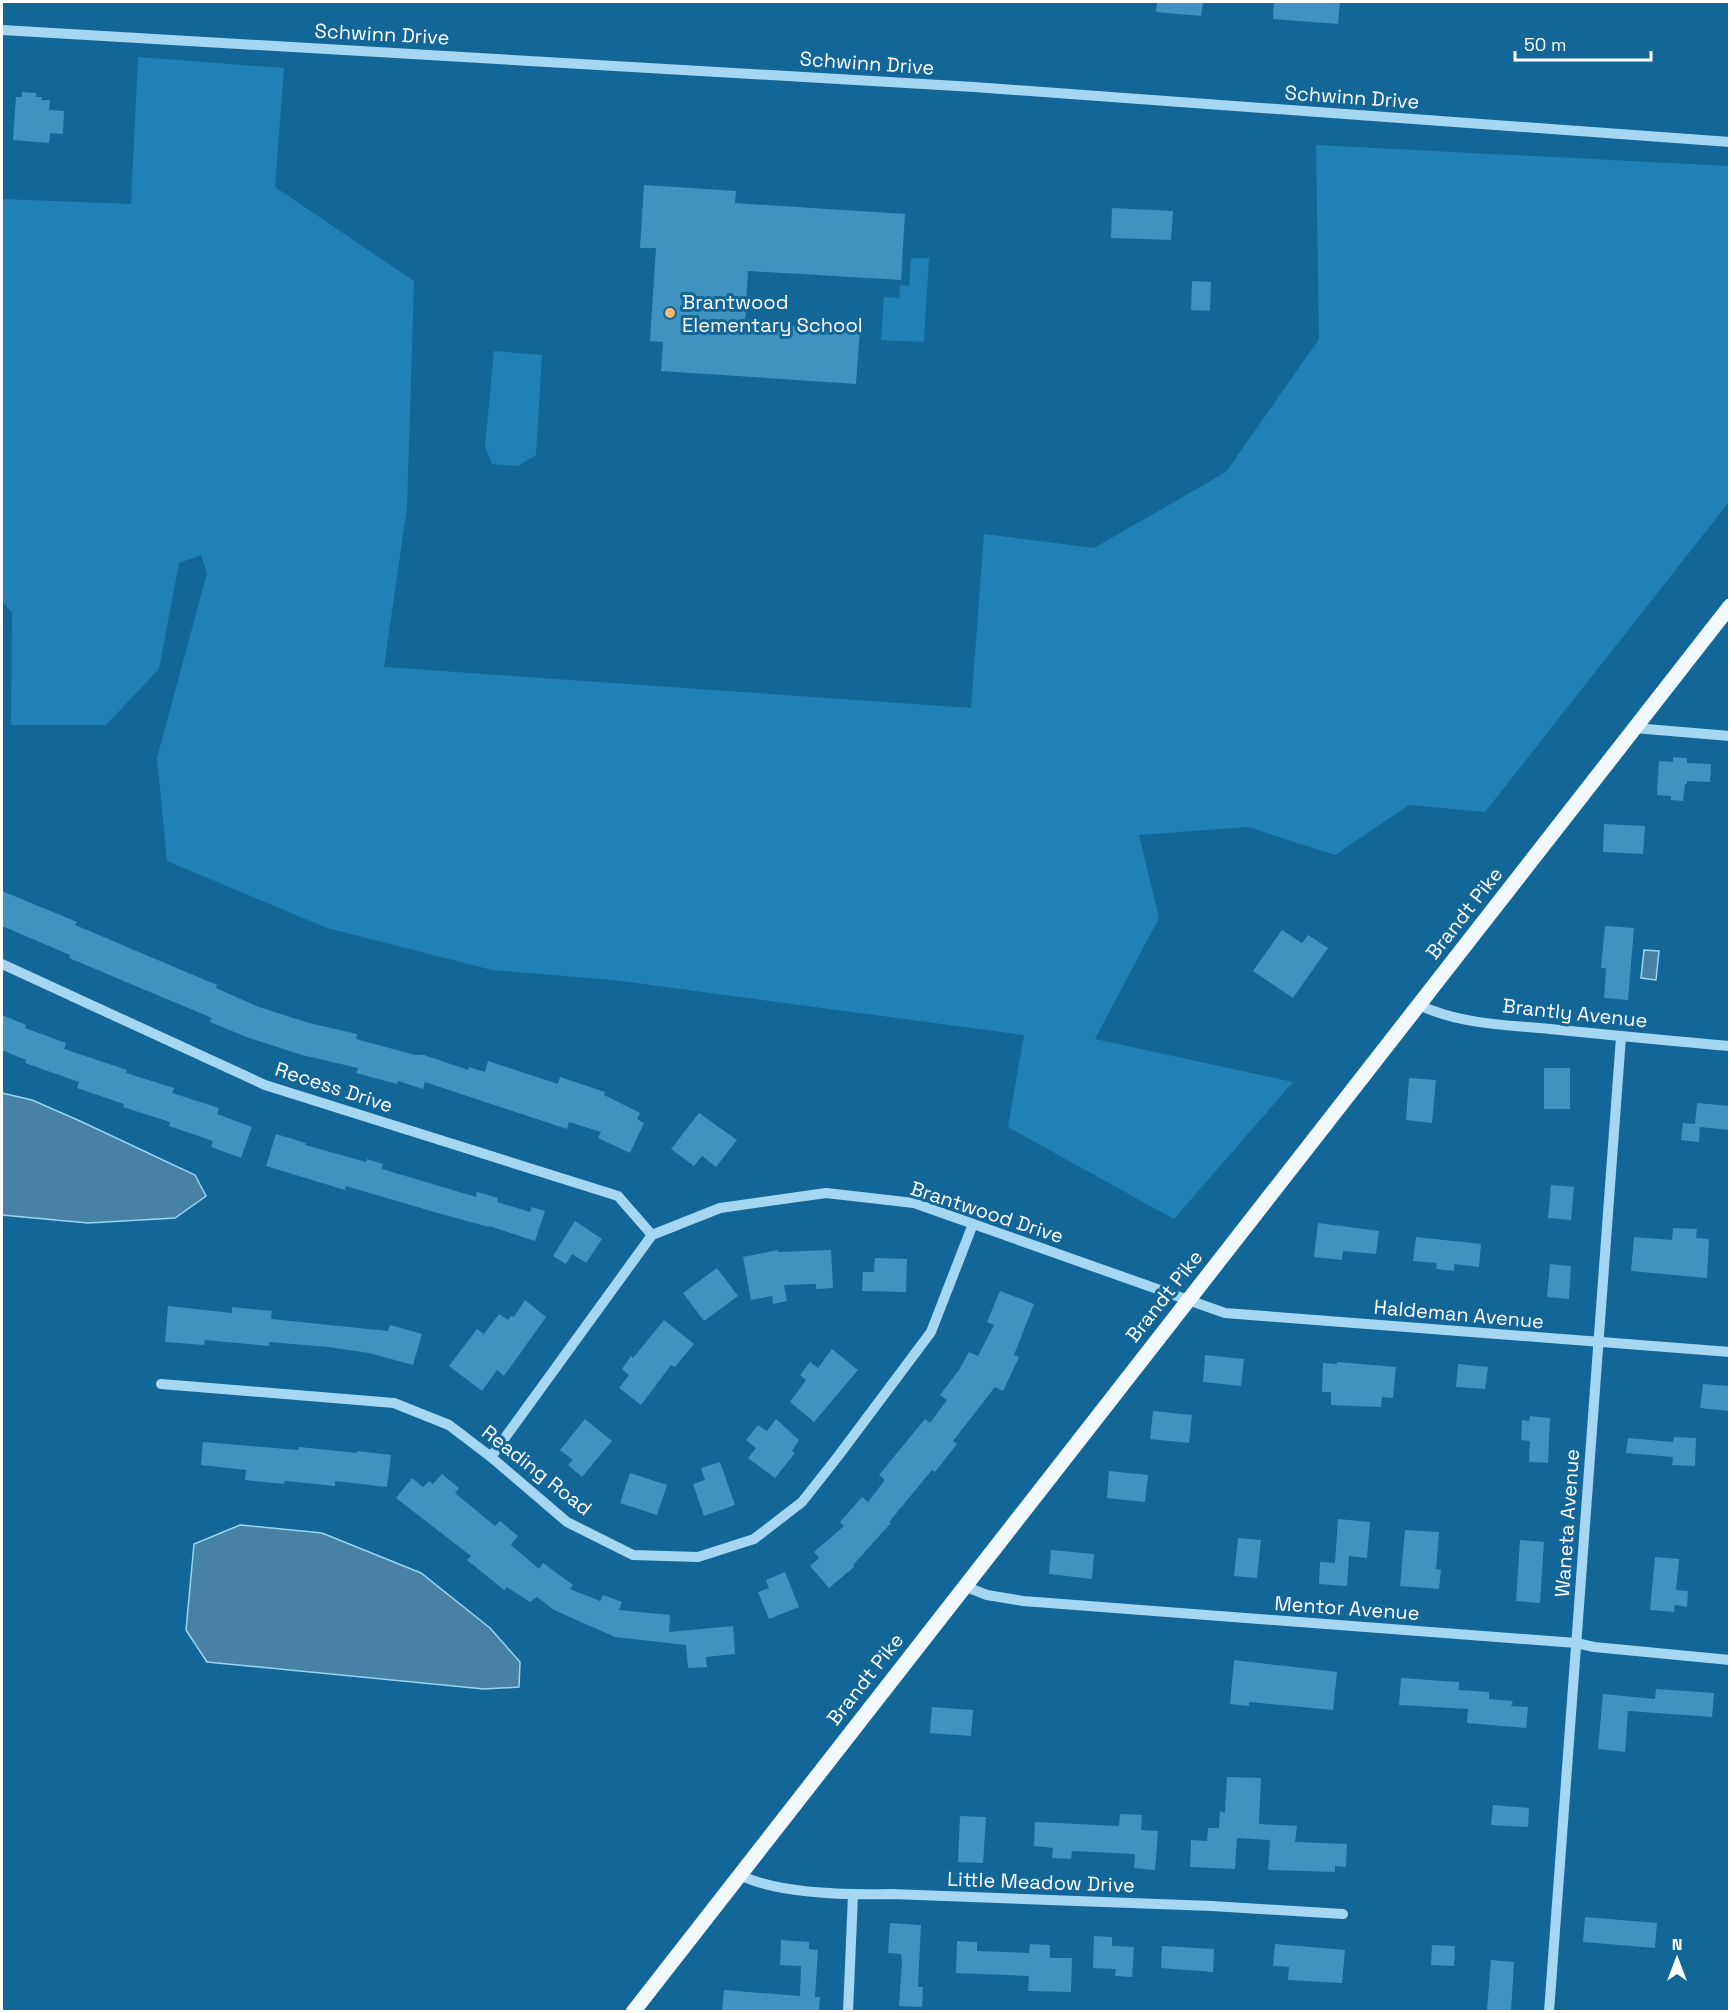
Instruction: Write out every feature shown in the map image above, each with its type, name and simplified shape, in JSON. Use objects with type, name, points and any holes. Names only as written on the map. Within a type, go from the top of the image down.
[{"type":"main road","name":"Brandt Pike","points":[[633,2012],[1730,606]]},
{"type":"street","name":"Schwinn Drive","points":[[2,30],[974,87],[1730,142]]},
{"type":"street","points":[[1634,728],[1730,736]]},
{"type":"street","name":"Recess Drive","points":[[2,964],[265,1085],[618,1196],[652,1235]]},
{"type":"street","name":"Brantly Avenue","points":[[1419,1005],[1436,1013],[1456,1018],[1730,1046]]},
{"type":"street","name":"Waneta Avenue","points":[[1549,2012],[1621,1036]]},
{"type":"street","name":"Brantwood Drive","points":[[652,1235],[720,1208],[826,1193],[914,1203],[1187,1300]]},
{"type":"street","name":"Reading Road","points":[[161,1384],[394,1403],[450,1425],[491,1456],[567,1522],[633,1556],[698,1557],[754,1539],[802,1502],[931,1332],[973,1224]]},
{"type":"street","points":[[491,1456],[652,1235]]},
{"type":"street","name":"Haldeman Avenue","points":[[1187,1300],[1225,1313],[1730,1352]]},
{"type":"street","name":"Mentor Avenue","points":[[964,1586],[987,1595],[1023,1601],[1576,1643],[1594,1647],[1730,1660]]},
{"type":"street","name":"Little Meadow Drive","points":[[740,1875],[762,1884],[784,1888],[853,1895],[1212,1906],[1343,1914]]},
{"type":"street","points":[[848,2012],[853,1895]]},
{"type":"shaded area","points":[[138,57],[284,68],[275,187],[414,281],[407,507],[384,667],[971,708],[984,534],[1094,548],[1226,472],[1319,339],[1316,145],[1729,166],[1729,502],[1485,812],[1409,805],[1335,855],[1248,827],[1139,835],[1159,918],[1095,1039],[1293,1082],[1174,1219],[1008,1127],[1024,1035],[613,980],[492,970],[327,928],[167,861],[157,758],[207,573],[201,555],[179,563],[159,669],[106,725],[11,725],[12,613],[2,601],[2,199],[131,204]]},
{"type":"shaded area","points":[[911,258],[929,258],[924,342],[881,340],[884,297],[899,298],[900,285],[909,286]]},
{"type":"shaded area","points":[[494,351],[542,355],[536,455],[518,466],[492,464],[485,446]]},
{"type":"shaded area","points":[[1644,950],[1659,951],[1656,980],[1641,978]]},
{"type":"shaded area","points":[[2,1093],[32,1100],[195,1175],[206,1196],[175,1218],[88,1223],[2,1215]]},
{"type":"shaded area","points":[[240,1525],[322,1533],[421,1573],[490,1628],[520,1662],[519,1687],[484,1689],[207,1662],[186,1630],[194,1544]]},
{"type":"building","points":[[1157,2],[1203,2],[1201,16],[1156,12]]},
{"type":"building","points":[[1274,2],[1340,2],[1338,24],[1273,19]]},
{"type":"building","points":[[22,92],[36,93],[36,97],[42,97],[41,100],[50,100],[49,110],[64,111],[63,134],[50,133],[49,143],[13,140],[16,97],[22,97]]},
{"type":"building","points":[[644,185],[736,191],[735,203],[905,214],[901,280],[748,271],[745,323],[860,330],[856,384],[661,371],[663,342],[650,341],[656,248],[640,248]]},
{"type":"building","points":[[1112,208],[1173,211],[1171,240],[1111,238]]},
{"type":"building","points":[[1192,281],[1211,282],[1210,311],[1191,310]]},
{"type":"building","points":[[1673,757],[1687,758],[1687,763],[1711,764],[1710,782],[1687,781],[1683,801],[1671,800],[1671,796],[1657,795],[1659,761],[1673,762]]},
{"type":"building","points":[[1604,824],[1645,826],[1643,854],[1603,852]]},
{"type":"building","points":[[2,891],[77,922],[75,925],[217,985],[216,988],[259,1007],[309,1023],[357,1034],[356,1039],[415,1055],[424,1055],[468,1070],[469,1067],[485,1072],[488,1061],[558,1084],[560,1077],[605,1092],[604,1095],[640,1113],[637,1119],[644,1123],[630,1153],[598,1138],[601,1132],[569,1122],[567,1129],[425,1082],[423,1089],[398,1081],[397,1084],[356,1073],[358,1068],[302,1055],[249,1038],[210,1022],[212,1018],[69,958],[70,955],[2,926]]},
{"type":"building","points":[[1605,926],[1634,928],[1628,1000],[1604,998],[1606,968],[1601,968]]},
{"type":"building","points":[[1282,930],[1302,943],[1308,935],[1328,948],[1293,998],[1253,971]]},
{"type":"building","points":[[2,1015],[26,1025],[25,1028],[66,1043],[64,1049],[127,1070],[126,1073],[174,1088],[172,1093],[219,1108],[217,1114],[252,1127],[241,1158],[211,1147],[213,1141],[169,1126],[170,1122],[123,1107],[124,1104],[77,1088],[79,1082],[25,1063],[26,1060],[2,1050]]},
{"type":"building","points":[[1544,1068],[1570,1068],[1570,1109],[1544,1109]]},
{"type":"building","points":[[1409,1078],[1436,1080],[1432,1123],[1406,1120]]},
{"type":"building","points":[[1697,1103],[1730,1106],[1730,1130],[1700,1127],[1699,1142],[1681,1140],[1683,1123],[1695,1124]]},
{"type":"building","points":[[699,1113],[737,1140],[716,1167],[702,1156],[694,1166],[671,1149]]},
{"type":"building","points":[[276,1134],[306,1143],[305,1145],[366,1162],[367,1159],[383,1164],[382,1169],[476,1197],[477,1192],[498,1198],[497,1202],[530,1212],[532,1207],[545,1211],[535,1241],[346,1186],[345,1190],[266,1166]]},
{"type":"building","points":[[1551,1185],[1574,1187],[1571,1220],[1548,1218]]},
{"type":"building","points":[[575,1221],[602,1239],[586,1263],[572,1254],[566,1264],[553,1256]]},
{"type":"building","points":[[1318,1223],[1379,1231],[1376,1254],[1343,1251],[1342,1260],[1314,1257]]},
{"type":"building","points":[[1673,1228],[1697,1229],[1696,1238],[1709,1239],[1707,1278],[1631,1271],[1634,1237],[1672,1240]]},
{"type":"building","points":[[1416,1237],[1481,1244],[1479,1267],[1454,1264],[1454,1271],[1436,1269],[1437,1263],[1413,1261]]},
{"type":"building","points":[[778,1250],[778,1252],[831,1250],[833,1288],[816,1289],[816,1284],[784,1285],[787,1301],[773,1304],[772,1296],[751,1300],[743,1257]]},
{"type":"building","points":[[875,1258],[907,1259],[906,1292],[862,1291],[863,1272],[874,1272]]},
{"type":"building","points":[[1550,1264],[1571,1266],[1569,1299],[1547,1297]]},
{"type":"building","points":[[717,1268],[738,1296],[704,1321],[683,1293]]},
{"type":"building","points":[[1000,1291],[1034,1304],[1014,1355],[1019,1357],[1003,1391],[995,1387],[953,1441],[957,1444],[935,1472],[932,1470],[889,1522],[891,1523],[853,1565],[854,1567],[829,1588],[810,1566],[819,1558],[814,1552],[844,1526],[840,1522],[862,1497],[868,1502],[885,1480],[879,1475],[925,1419],[930,1423],[947,1400],[940,1395],[969,1352],[978,1356],[994,1325],[987,1322]]},
{"type":"building","points":[[525,1300],[546,1317],[504,1376],[497,1370],[482,1391],[449,1366],[477,1329],[484,1334],[499,1314],[508,1320],[511,1316],[514,1317]]},
{"type":"building","points":[[168,1306],[232,1313],[232,1307],[272,1311],[271,1319],[388,1331],[390,1325],[422,1334],[413,1365],[369,1353],[328,1347],[269,1342],[269,1346],[205,1340],[204,1345],[165,1342]]},
{"type":"building","points":[[664,1320],[694,1344],[675,1367],[671,1365],[641,1405],[619,1388],[629,1375],[622,1369]]},
{"type":"building","points":[[832,1349],[858,1370],[814,1422],[790,1402],[806,1380],[800,1375],[810,1362],[818,1368]]},
{"type":"building","points":[[1205,1355],[1244,1359],[1241,1386],[1203,1382]]},
{"type":"building","points":[[1337,1362],[1396,1367],[1393,1398],[1382,1397],[1381,1407],[1331,1405],[1331,1392],[1322,1392],[1323,1363],[1337,1364]]},
{"type":"building","points":[[1458,1364],[1488,1367],[1485,1389],[1456,1387]]},
{"type":"building","points":[[1703,1384],[1730,1386],[1730,1411],[1700,1408]]},
{"type":"building","points":[[1153,1411],[1192,1415],[1189,1443],[1150,1439]]},
{"type":"building","points":[[1530,1416],[1550,1418],[1548,1463],[1529,1462],[1530,1441],[1521,1440],[1522,1420],[1529,1421]]},
{"type":"building","points":[[585,1419],[612,1441],[582,1477],[568,1465],[573,1460],[560,1450]]},
{"type":"building","points":[[776,1419],[799,1440],[792,1451],[795,1453],[775,1478],[748,1458],[756,1448],[746,1440],[758,1425],[767,1431]]},
{"type":"building","points":[[1674,1437],[1696,1438],[1695,1466],[1672,1465],[1673,1457],[1626,1453],[1628,1438],[1673,1442]]},
{"type":"building","points":[[203,1442],[391,1455],[387,1487],[335,1481],[335,1486],[245,1480],[246,1470],[201,1465]]},
{"type":"building","points":[[720,1462],[735,1505],[704,1516],[693,1484],[705,1480],[701,1468]]},
{"type":"building","points":[[1109,1471],[1148,1475],[1145,1502],[1107,1498]]},
{"type":"building","points":[[630,1473],[667,1485],[657,1515],[620,1503]]},
{"type":"building","points":[[442,1474],[459,1488],[455,1493],[495,1526],[500,1521],[518,1536],[511,1545],[539,1569],[543,1563],[573,1585],[570,1589],[600,1601],[603,1595],[622,1602],[619,1610],[670,1615],[669,1632],[733,1626],[735,1654],[706,1657],[707,1667],[688,1668],[686,1645],[615,1637],[554,1610],[537,1597],[530,1602],[507,1587],[504,1590],[467,1560],[471,1556],[396,1498],[412,1478],[423,1487],[429,1481],[433,1484]]},
{"type":"building","points":[[1338,1519],[1370,1522],[1367,1558],[1349,1556],[1347,1586],[1319,1584],[1320,1562],[1335,1563]]},
{"type":"building","points":[[1405,1530],[1439,1532],[1436,1569],[1441,1570],[1439,1589],[1400,1586]]},
{"type":"building","points":[[1238,1538],[1261,1540],[1257,1578],[1234,1576]]},
{"type":"building","points":[[1520,1540],[1544,1542],[1540,1603],[1516,1601]]},
{"type":"building","points":[[1051,1550],[1094,1554],[1092,1579],[1049,1574]]},
{"type":"building","points":[[1655,1557],[1679,1559],[1676,1590],[1688,1591],[1687,1607],[1675,1605],[1674,1612],[1650,1610]]},
{"type":"building","points":[[785,1572],[799,1607],[769,1619],[758,1592],[769,1588],[766,1580]]},
{"type":"building","points":[[1234,1660],[1337,1672],[1333,1710],[1249,1702],[1249,1706],[1230,1704]]},
{"type":"building","points":[[1401,1678],[1459,1682],[1459,1690],[1489,1692],[1489,1699],[1513,1701],[1511,1706],[1528,1707],[1526,1728],[1467,1723],[1468,1709],[1399,1705]]},
{"type":"building","points":[[1656,1689],[1714,1693],[1712,1717],[1628,1711],[1625,1752],[1598,1749],[1603,1694],[1655,1699]]},
{"type":"building","points":[[932,1707],[973,1710],[971,1736],[930,1733]]},
{"type":"building","points":[[1227,1777],[1261,1778],[1259,1824],[1297,1826],[1295,1842],[1347,1844],[1346,1867],[1335,1866],[1335,1872],[1268,1870],[1270,1840],[1237,1838],[1235,1869],[1190,1867],[1191,1840],[1207,1841],[1208,1828],[1219,1828],[1220,1811],[1225,1813]]},
{"type":"building","points":[[1493,1805],[1529,1808],[1528,1827],[1491,1825]]},
{"type":"building","points":[[1120,1814],[1142,1815],[1141,1830],[1158,1831],[1155,1870],[1134,1868],[1135,1854],[1072,1851],[1071,1859],[1052,1858],[1053,1848],[1034,1846],[1035,1822],[1119,1826]]},
{"type":"building","points":[[960,1816],[986,1817],[983,1863],[958,1862]]},
{"type":"building","points":[[1585,1917],[1657,1923],[1655,1948],[1583,1942]]},
{"type":"building","points":[[890,1923],[921,1925],[918,1987],[923,1987],[922,2007],[899,2006],[902,1962],[901,1954],[888,1953]]},
{"type":"building","points":[[1094,1936],[1112,1937],[1112,1946],[1134,1947],[1132,1977],[1115,1976],[1116,1969],[1093,1968]]},
{"type":"building","points":[[781,1940],[809,1942],[809,1949],[818,1950],[815,1997],[820,1997],[819,2012],[722,2012],[724,1990],[800,1996],[801,1966],[780,1965]]},
{"type":"building","points":[[957,1941],[977,1942],[977,1951],[1029,1953],[1030,1944],[1050,1945],[1050,1958],[1072,1958],[1071,1992],[1028,1991],[1029,1976],[956,1973]]},
{"type":"building","points":[[1275,1944],[1345,1950],[1342,1983],[1288,1980],[1289,1967],[1273,1966]]},
{"type":"building","points":[[1432,1945],[1455,1946],[1454,1966],[1431,1965]]},
{"type":"building","points":[[1162,1946],[1214,1949],[1213,1972],[1161,1968]]},
{"type":"building","points":[[1491,1960],[1514,1962],[1511,2012],[1487,2010]]},
{"type":"place","name":"Brantwood Elementary School","points":[[670,313]]}]
